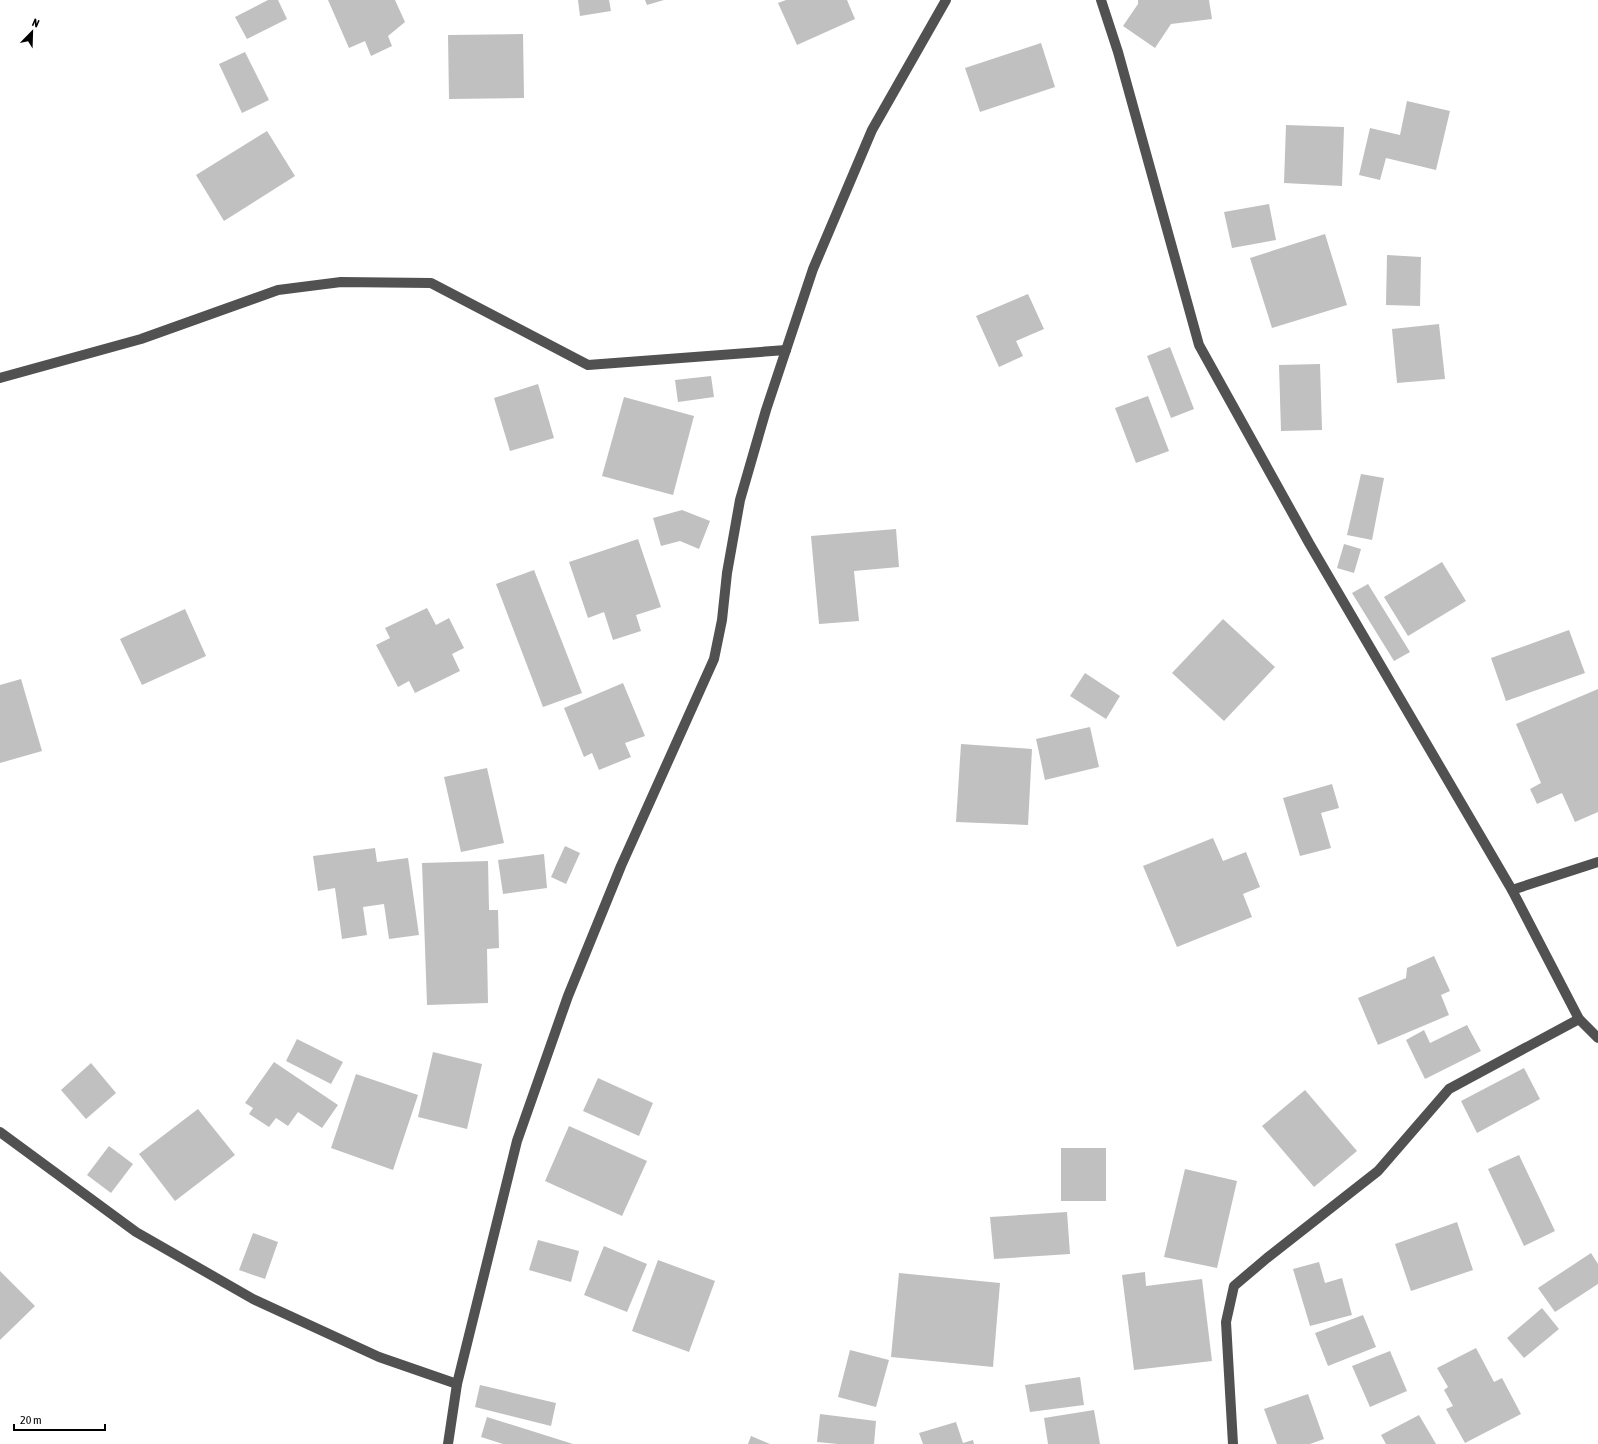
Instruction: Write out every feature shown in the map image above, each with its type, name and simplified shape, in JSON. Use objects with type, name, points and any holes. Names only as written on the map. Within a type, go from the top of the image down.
[{"type":"street","points":[[448,1444],[457,1384],[517,1141],[568,996],[621,866],[714,659],[722,620],[727,573],[740,500],[766,410],[813,269],[872,130],[946,0]]},
{"type":"street","points":[[1101,0],[1118,52],[1199,345],[1309,544],[1512,890],[1579,1019],[1598,1038]]},
{"type":"street","points":[[0,378],[141,339],[278,290],[341,282],[432,283],[588,365],[786,350]]},
{"type":"street","points":[[1512,890],[1598,862]]},
{"type":"street","points":[[1233,1444],[1226,1322],[1234,1286],[1378,1171],[1449,1089],[1579,1019]]},
{"type":"street","points":[[0,1132],[136,1232],[253,1298],[379,1357],[457,1384]]},
{"type":"building","points":[[268,0],[278,0],[287,19],[247,39],[235,17]]},
{"type":"building","points":[[328,0],[395,0],[405,22],[388,36],[392,46],[371,56],[365,41],[349,48]]},
{"type":"building","points":[[578,0],[609,0],[611,11],[580,16]]},
{"type":"building","points":[[645,0],[664,0],[647,5]]},
{"type":"building","points":[[786,0],[847,0],[855,19],[797,45],[778,3]]},
{"type":"building","points":[[1138,0],[1209,0],[1212,19],[1171,24],[1155,48],[1123,26],[1138,4]]},
{"type":"building","points":[[523,34],[524,98],[449,99],[448,35]]},
{"type":"building","points":[[1041,43],[1055,87],[980,112],[965,68]]},
{"type":"building","points":[[245,52],[269,100],[242,113],[219,64]]},
{"type":"building","points":[[1407,101],[1450,111],[1436,170],[1386,158],[1380,180],[1359,175],[1370,128],[1400,135]]},
{"type":"building","points":[[1286,125],[1344,127],[1342,186],[1284,183]]},
{"type":"building","points":[[267,131],[295,176],[224,221],[196,175]]},
{"type":"building","points":[[1269,204],[1276,240],[1232,248],[1224,212]]},
{"type":"building","points":[[1325,234],[1347,305],[1272,328],[1250,258]]},
{"type":"building","points":[[1387,255],[1421,257],[1420,306],[1386,305]]},
{"type":"building","points":[[1028,294],[1044,329],[1016,341],[1023,356],[999,367],[976,316]]},
{"type":"building","points":[[1439,324],[1445,379],[1397,383],[1392,329]]},
{"type":"building","points":[[1170,347],[1194,409],[1171,418],[1147,356]]},
{"type":"building","points":[[1320,364],[1322,430],[1281,431],[1279,365]]},
{"type":"building","points":[[711,376],[714,397],[678,402],[675,380]]},
{"type":"building","points":[[538,384],[554,438],[510,451],[494,398]]},
{"type":"building","points":[[1148,396],[1169,451],[1136,463],[1115,408]]},
{"type":"building","points":[[624,397],[694,416],[673,495],[602,476]]},
{"type":"building","points":[[1361,474],[1384,478],[1372,540],[1347,535]]},
{"type":"building","points":[[682,510],[710,521],[699,549],[680,541],[661,546],[653,518]]},
{"type":"building","points":[[896,529],[899,567],[854,571],[859,621],[819,624],[811,536]]},
{"type":"building","points":[[638,539],[661,607],[636,615],[641,631],[613,640],[604,612],[588,618],[569,562]]},
{"type":"building","points":[[1344,544],[1361,549],[1354,573],[1337,568]]},
{"type":"building","points":[[1442,562],[1466,601],[1408,636],[1384,597]]},
{"type":"building","points":[[534,570],[582,693],[543,707],[496,584]]},
{"type":"building","points":[[1368,584],[1410,652],[1394,661],[1352,593]]},
{"type":"building","points":[[427,608],[436,625],[449,618],[464,648],[452,654],[460,671],[415,693],[409,681],[398,687],[376,645],[390,638],[385,628]]},
{"type":"building","points":[[185,609],[206,656],[142,685],[120,639]]},
{"type":"building","points":[[1223,619],[1275,667],[1224,721],[1172,673]]},
{"type":"building","points":[[1569,630],[1585,673],[1506,701],[1491,658]]},
{"type":"building","points":[[1085,673],[1120,696],[1106,719],[1070,696]]},
{"type":"building","points":[[21,679],[42,751],[0,763],[0,685]]},
{"type":"building","points":[[623,683],[645,736],[625,743],[631,757],[599,770],[592,753],[584,757],[564,708]]},
{"type":"building","points":[[1598,689],[1598,812],[1575,822],[1562,793],[1537,804],[1530,789],[1541,783],[1516,724]]},
{"type":"building","points":[[1090,727],[1099,767],[1045,780],[1036,739]]},
{"type":"building","points":[[961,744],[1032,749],[1028,825],[956,822]]},
{"type":"building","points":[[487,768],[504,843],[461,852],[444,777]]},
{"type":"building","points":[[1332,784],[1339,808],[1321,813],[1331,848],[1300,856],[1283,798]]},
{"type":"building","points":[[1213,838],[1223,861],[1246,852],[1260,887],[1243,894],[1252,917],[1177,947],[1143,866]]},
{"type":"building","points":[[565,846],[580,853],[566,884],[551,877]]},
{"type":"building","points":[[375,848],[377,862],[408,858],[419,935],[389,939],[384,904],[363,907],[367,935],[342,939],[335,888],[318,891],[313,856]]},
{"type":"building","points":[[544,854],[547,888],[503,894],[498,860]]},
{"type":"building","points":[[488,861],[489,910],[498,910],[499,948],[487,949],[488,1003],[427,1005],[422,863]]},
{"type":"building","points":[[1434,956],[1450,991],[1441,995],[1449,1015],[1378,1045],[1358,998],[1406,978],[1407,968]]},
{"type":"building","points":[[1467,1025],[1481,1051],[1425,1079],[1406,1040],[1424,1030],[1430,1043]]},
{"type":"building","points":[[297,1039],[343,1062],[331,1084],[286,1061]]},
{"type":"building","points":[[433,1052],[482,1064],[467,1129],[418,1117]]},
{"type":"building","points":[[274,1062],[338,1105],[322,1128],[298,1112],[288,1126],[276,1118],[269,1127],[249,1114],[253,1108],[245,1103]]},
{"type":"building","points":[[91,1063],[116,1093],[86,1119],[61,1090]]},
{"type":"building","points":[[1524,1068],[1540,1099],[1477,1133],[1461,1101]]},
{"type":"building","points":[[356,1074],[418,1095],[393,1170],[331,1148]]},
{"type":"building","points":[[598,1078],[653,1103],[639,1136],[583,1111]]},
{"type":"building","points":[[1305,1090],[1357,1151],[1314,1187],[1262,1126]]},
{"type":"building","points":[[198,1109],[235,1155],[175,1201],[139,1154]]},
{"type":"building","points":[[569,1126],[647,1161],[622,1216],[545,1181]]},
{"type":"building","points":[[109,1146],[133,1164],[111,1193],[87,1175]]},
{"type":"building","points":[[1061,1148],[1106,1148],[1106,1201],[1061,1201]]},
{"type":"building","points":[[1519,1155],[1555,1231],[1524,1246],[1488,1169]]},
{"type":"building","points":[[1185,1169],[1237,1181],[1217,1268],[1164,1257]]},
{"type":"building","points":[[1067,1212],[1070,1254],[994,1259],[990,1217]]},
{"type":"building","points":[[1457,1222],[1473,1270],[1411,1291],[1395,1244]]},
{"type":"building","points":[[253,1233],[278,1242],[265,1279],[239,1270]]},
{"type":"building","points":[[538,1240],[579,1251],[571,1282],[529,1270]]},
{"type":"building","points":[[604,1246],[647,1264],[627,1312],[584,1295]]},
{"type":"building","points":[[1591,1253],[1598,1264],[1598,1284],[1555,1312],[1538,1288]]},
{"type":"building","points":[[658,1260],[715,1281],[689,1352],[632,1331]]},
{"type":"building","points":[[1319,1262],[1325,1283],[1342,1278],[1352,1315],[1310,1326],[1293,1269]]},
{"type":"building","points":[[0,1271],[35,1306],[0,1340]]},
{"type":"building","points":[[1145,1272],[1146,1286],[1202,1279],[1212,1361],[1134,1370],[1122,1275]]},
{"type":"building","points":[[899,1273],[1000,1283],[993,1367],[891,1357]]},
{"type":"building","points":[[1542,1308],[1559,1329],[1524,1358],[1507,1338]]},
{"type":"building","points":[[1363,1315],[1376,1347],[1328,1366],[1315,1333]]},
{"type":"building","points":[[1476,1348],[1494,1382],[1502,1378],[1521,1414],[1465,1443],[1446,1409],[1453,1406],[1444,1390],[1448,1387],[1437,1368]]},
{"type":"building","points":[[850,1350],[889,1360],[876,1407],[838,1397]]},
{"type":"building","points":[[1390,1351],[1407,1391],[1370,1407],[1352,1366]]},
{"type":"building","points":[[1080,1377],[1084,1405],[1030,1412],[1025,1385]]},
{"type":"building","points":[[480,1385],[556,1403],[551,1426],[475,1407]]},
{"type":"building","points":[[1308,1394],[1324,1439],[1310,1444],[1277,1444],[1264,1409]]},
{"type":"building","points":[[1094,1410],[1100,1444],[1048,1444],[1044,1418]]},
{"type":"building","points":[[820,1414],[876,1421],[874,1444],[838,1444],[817,1442]]},
{"type":"building","points":[[1419,1415],[1436,1444],[1386,1444],[1381,1435]]},
{"type":"building","points":[[487,1417],[573,1444],[503,1444],[481,1437]]},
{"type":"building","points":[[956,1422],[963,1443],[973,1440],[974,1444],[923,1444],[919,1433]]},
{"type":"building","points":[[751,1436],[770,1444],[748,1444]]}]
